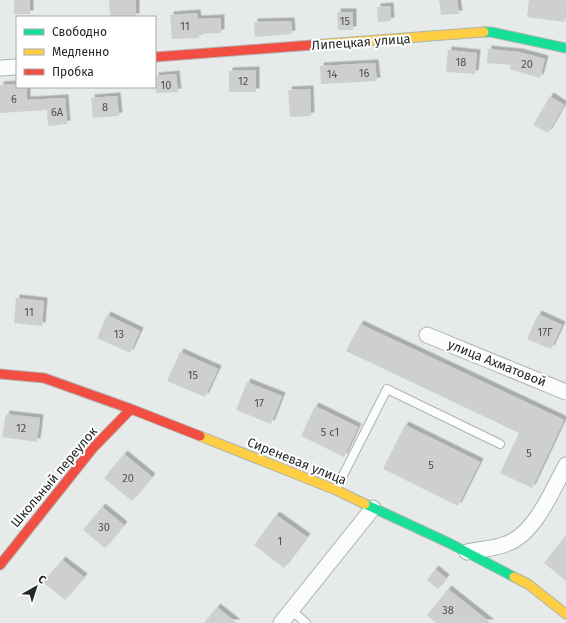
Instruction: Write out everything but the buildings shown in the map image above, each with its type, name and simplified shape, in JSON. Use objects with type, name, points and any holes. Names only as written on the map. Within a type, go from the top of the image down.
[{"type":"street","name":"Липецкая улица","points":[[156,57],[491,32],[566,48]]},
{"type":"street","points":[[0,68],[16,67]]},
{"type":"street","name":"улица Ахматовой","points":[[427,335],[566,392]]},
{"type":"street","name":"Сиреневая улица","points":[[0,374],[44,378],[132,409],[336,490],[449,542],[528,584],[566,614]]},
{"type":"street","name":"Школьный переулок","points":[[0,565],[93,448],[132,409]]},
{"type":"street","points":[[467,552],[506,544],[524,535],[538,515],[566,465]]},
{"type":"street","points":[[280,623],[373,508]]},
{"type":"lane","points":[[336,490],[387,389],[500,444]]},
{"type":"lane","points":[[291,610],[306,623]]},
{"type":"traffic: fast","points":[[484,32],[491,32],[566,48]]},
{"type":"traffic: fast","points":[[365,504],[449,543],[514,577]]},
{"type":"traffic: slow","points":[[312,45],[484,32]]},
{"type":"traffic: slow","points":[[200,436],[336,490],[365,504]]},
{"type":"traffic: slow","points":[[514,577],[528,584],[566,614]]},
{"type":"traffic: jam","points":[[156,57],[312,45]]},
{"type":"traffic: jam","points":[[0,374],[44,378],[131,409],[200,436]]},
{"type":"traffic: jam","points":[[0,565],[93,448],[131,409]]}]
